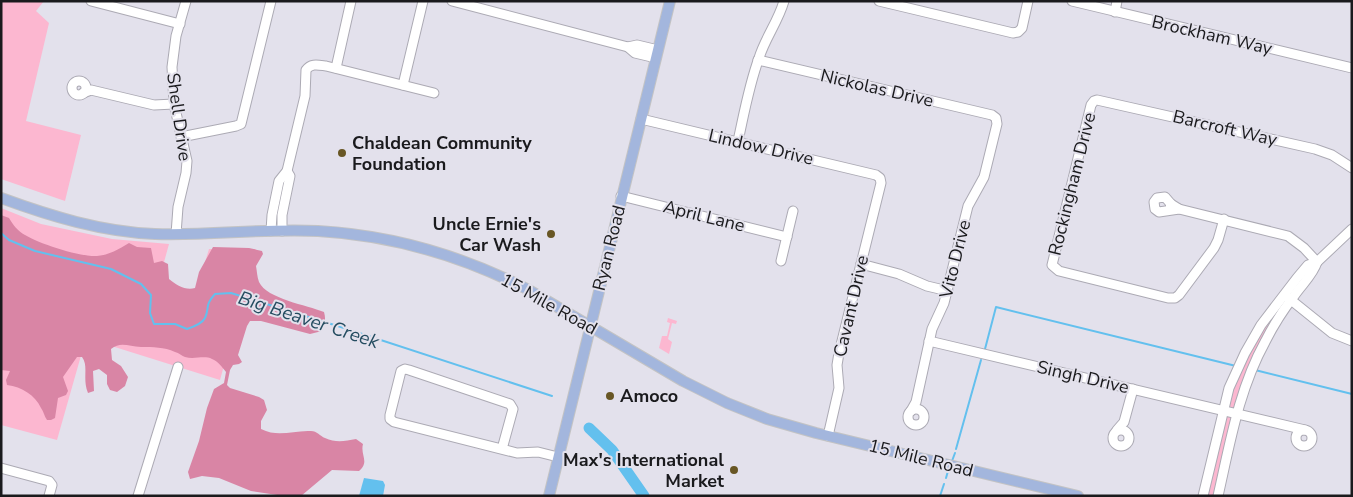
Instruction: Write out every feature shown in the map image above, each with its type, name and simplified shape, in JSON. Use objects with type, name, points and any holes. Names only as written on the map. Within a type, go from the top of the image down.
[{"type":"main road","name":"Ryan Road","points":[[549,496],[670,1]]},
{"type":"main road","name":"15 Mile Road","points":[[1,198],[48,214],[101,227],[144,233],[216,234],[319,231],[370,237],[439,253],[503,276],[547,300],[682,381],[727,403],[767,419],[828,436],[1078,496]]},
{"type":"street","name":"Shell Drive","points":[[176,234],[178,207],[187,161],[174,104],[172,61],[176,36],[186,1]]},
{"type":"street","points":[[181,137],[241,124],[271,1]]},
{"type":"street","points":[[336,68],[351,1]]},
{"type":"street","points":[[403,85],[423,1]]},
{"type":"street","points":[[452,1],[628,47],[635,53],[657,54]]},
{"type":"street","points":[[738,141],[758,60],[784,1]]},
{"type":"street","points":[[879,1],[1013,33],[1018,32],[1022,28],[1028,1]]},
{"type":"street","name":"Brockham Way","points":[[1072,1],[1352,68]]},
{"type":"street","points":[[1115,12],[1117,1]]},
{"type":"street","points":[[97,2],[180,24]]},
{"type":"street","name":"Nickolas Drive","points":[[758,60],[983,113],[996,118]]},
{"type":"street","points":[[277,231],[272,215],[279,182],[287,170],[305,96],[307,68],[314,64],[336,68],[434,93]]},
{"type":"street","points":[[86,89],[154,105],[174,104]]},
{"type":"street","name":"Barcroft Way","points":[[1094,101],[1100,99],[1316,150],[1332,155],[1352,168]]},
{"type":"street","name":"Rockingham Drive","points":[[1094,101],[1052,262],[1053,267],[1059,271],[1168,298],[1175,298],[1180,295],[1214,248],[1224,219]]},
{"type":"street","name":"Vito Drive","points":[[916,411],[916,402],[929,341],[935,320],[942,309],[948,291],[968,206],[986,170],[997,124],[996,118]]},
{"type":"street","name":"Lindow Drive","points":[[641,119],[876,175],[880,178]]},
{"type":"street","name":"Cavant Drive","points":[[828,436],[839,388],[838,358],[881,183],[880,178]]},
{"type":"street","name":"April Lane","points":[[621,196],[787,237]]},
{"type":"street","points":[[1170,207],[1288,236],[1318,262]]},
{"type":"street","points":[[781,261],[793,211]]},
{"type":"street","points":[[1218,496],[1237,413],[1256,358],[1273,328],[1287,297],[1308,265],[1318,262],[1352,229]]},
{"type":"street","points":[[861,264],[899,274],[927,286],[948,291]]},
{"type":"street","points":[[1287,297],[1332,333],[1350,339]]},
{"type":"street","points":[[1203,496],[1229,388],[1245,353],[1261,325],[1287,297]]},
{"type":"street","name":"Singh Drive","points":[[929,341],[1305,430]]},
{"type":"street","points":[[138,496],[178,368]]},
{"type":"street","points":[[502,449],[513,409],[510,404],[407,369],[401,371],[390,415],[391,420],[502,449],[520,453],[538,452],[558,457]]},
{"type":"street","points":[[1124,422],[1129,441],[1125,445],[1120,446],[1115,444],[1112,439],[1124,422],[1133,388]]},
{"type":"street","points":[[1287,426],[1294,432],[1297,442],[1301,445],[1309,444],[1312,437],[1310,432],[1305,430],[1300,430],[1296,437]]},
{"type":"street","points":[[1117,430],[1128,432]]},
{"type":"street","points":[[1,468],[49,481],[52,485],[49,496]]},
{"type":"shaded area","points":[[1,1],[44,1],[36,11],[49,23],[26,121],[81,135],[65,201],[1,179]]},
{"type":"shaded area","points":[[1,208],[41,224],[112,239],[169,244],[150,313],[187,322],[209,249],[256,249],[220,380],[86,338],[57,440],[1,425]]},
{"type":"shaded area","points":[[1,215],[9,218],[18,230],[32,239],[60,249],[90,256],[114,251],[129,243],[137,247],[151,248],[154,263],[162,261],[168,264],[169,279],[188,289],[195,288],[199,272],[213,247],[249,248],[262,251],[263,254],[256,266],[258,280],[263,288],[288,301],[324,312],[324,324],[322,331],[310,334],[261,321],[250,321],[238,355],[242,362],[233,365],[227,385],[230,388],[264,400],[267,410],[261,421],[261,429],[268,432],[313,431],[329,440],[344,441],[356,439],[363,444],[364,465],[362,468],[359,471],[332,470],[301,496],[284,496],[251,491],[219,478],[202,476],[190,479],[188,472],[199,441],[207,408],[214,389],[224,383],[226,372],[212,359],[206,357],[188,358],[163,348],[118,345],[111,349],[112,360],[121,366],[128,377],[125,386],[117,392],[110,390],[107,384],[107,375],[99,369],[93,371],[94,391],[88,393],[84,361],[82,357],[77,357],[63,377],[68,391],[66,395],[58,398],[55,418],[47,420],[32,396],[23,390],[7,385],[6,380],[10,371],[1,370]]},
{"type":"shaded area","points":[[1282,305],[1234,408],[1229,407],[1230,397],[1240,369],[1257,339]]},
{"type":"shaded area","points":[[668,318],[677,321],[676,324],[672,323],[668,339],[672,342],[669,354],[659,348],[662,336],[667,336],[670,323],[667,322]]},
{"type":"shaded area","points":[[1227,415],[1232,418],[1214,496],[1206,496],[1224,418]]},
{"type":"water","points":[[364,478],[383,481],[385,485],[383,496],[359,496]]},
{"type":"waterway","name":"Big Beaver Creek","points":[[1,233],[9,240],[35,251],[111,269],[141,284],[151,295],[150,313],[154,324],[175,324],[187,329],[200,324],[204,320],[208,304],[215,294],[231,293],[552,396]]},
{"type":"waterway","points":[[985,349],[996,307],[1236,366]]},
{"type":"waterway","points":[[956,449],[981,360]]},
{"type":"waterway","points":[[1255,370],[1352,394]]},
{"type":"waterway","name":"Big Beaver Creek","points":[[589,428],[612,450],[644,496]]},
{"type":"waterway","points":[[952,461],[955,453]]},
{"type":"waterway","points":[[946,478],[948,471]]},
{"type":"waterway","points":[[940,496],[944,484]]},
{"type":"place","name":"Chaldean Community Foundation","points":[[342,153]]},
{"type":"place","name":"Uncle Ernie's Car Wash","points":[[551,234]]},
{"type":"place","name":"Amoco","points":[[610,396]]},
{"type":"place","name":"Max's International Market","points":[[734,470]]}]
